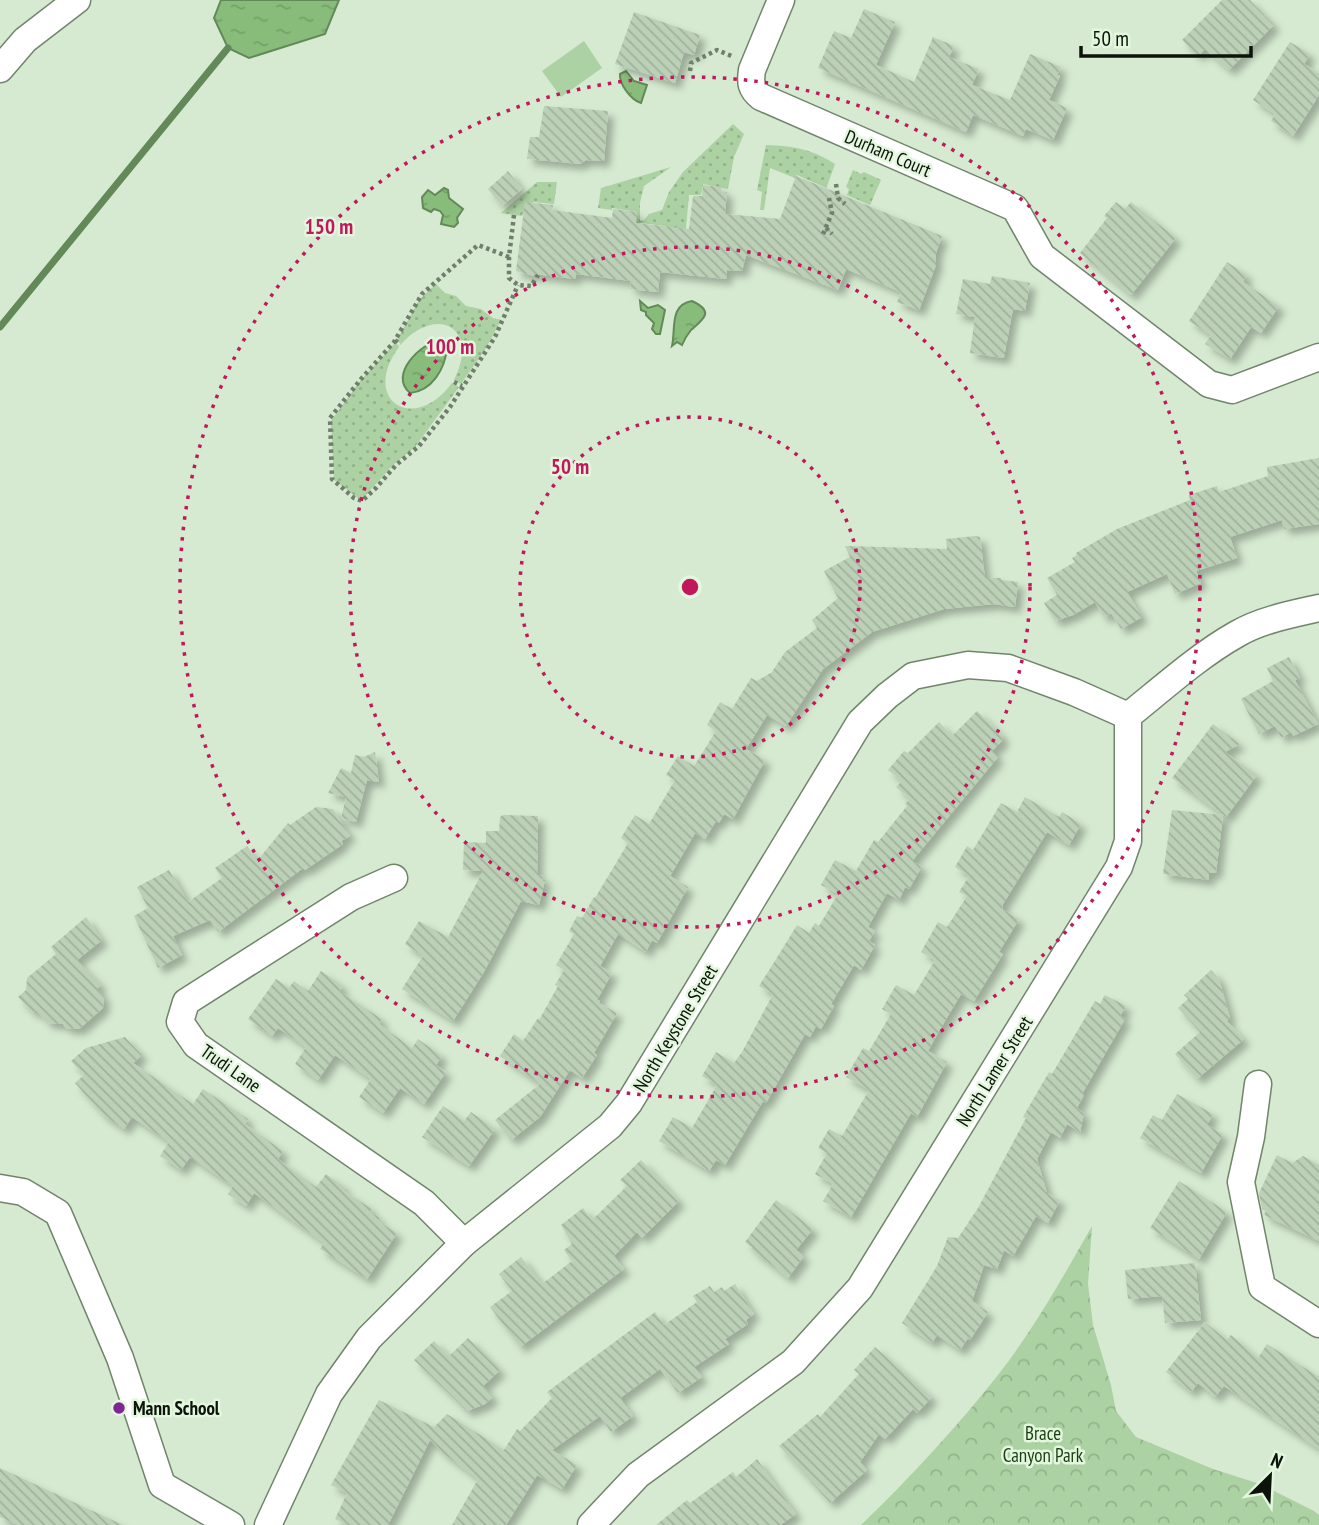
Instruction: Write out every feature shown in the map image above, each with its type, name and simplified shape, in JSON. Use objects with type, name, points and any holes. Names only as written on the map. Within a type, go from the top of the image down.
[{"type":"street","points":[[0,69],[25,40],[78,0]]},
{"type":"street","points":[[756,62],[781,0]]},
{"type":"street","name":"Durham Court","points":[[756,62],[750,82],[754,92],[761,97],[1015,208],[1042,256],[1209,384],[1232,390],[1319,357]]},
{"type":"street","points":[[1128,716],[1238,633],[1284,615],[1319,608]]},
{"type":"street","name":"North Keystone Street","points":[[268,1525],[329,1394],[369,1338],[464,1243],[610,1126],[629,1103],[860,722],[887,696],[913,676],[968,665],[1008,668],[1074,692],[1128,716]]},
{"type":"street","name":"North Lamer Street","points":[[592,1525],[638,1475],[793,1362],[860,1288],[1119,867],[1128,841],[1128,716]]},
{"type":"street","name":"Trudi Lane","points":[[394,878],[351,897],[186,1002],[180,1022],[196,1045],[424,1203],[464,1243]]},
{"type":"street","points":[[1258,1084],[1251,1137],[1241,1182],[1262,1287],[1319,1324]]},
{"type":"street","points":[[0,1188],[23,1192],[58,1213],[120,1358],[163,1485],[230,1525]]},
{"type":"path","points":[[690,71],[691,63],[717,50],[728,56],[756,62]]},
{"type":"path","points":[[836,184],[838,198],[845,204]]},
{"type":"path","points":[[823,234],[832,213],[829,198]]},
{"type":"path","points":[[514,215],[509,278],[518,285],[531,286],[538,275]]},
{"type":"path","points":[[826,228],[832,234]]},
{"type":"path","points":[[509,257],[478,245],[422,294],[395,340],[330,418],[332,479],[354,498],[363,500],[396,465],[419,446],[450,407],[495,337],[518,285]]},
{"type":"path","points":[[395,340],[400,345]]},
{"type":"path","points":[[454,382],[462,386]]},
{"type":"green space","points":[[584,41],[602,68],[561,97],[542,71]]},
{"type":"green space","points":[[733,124],[744,134],[734,157],[728,189],[703,184],[701,195],[689,195],[685,239],[665,226],[641,223],[635,227],[637,212],[598,208],[601,188],[671,167],[644,186],[640,221],[649,214],[662,210],[669,192],[683,172]]},
{"type":"green space","points":[[766,145],[802,149],[835,164],[826,189],[797,175],[795,178],[770,168],[764,210],[760,210],[762,192],[757,190]]},
{"type":"green space","points":[[853,170],[881,180],[870,205],[847,195],[849,189],[846,187]]},
{"type":"green space","points":[[537,182],[557,182],[554,204],[533,202],[531,214],[523,213],[522,216],[501,213]]},
{"type":"green space","points":[[436,284],[445,293],[456,296],[466,306],[481,309],[493,318],[501,320],[486,348],[461,384],[454,380],[461,362],[462,348],[459,336],[452,328],[441,324],[429,325],[401,344],[397,340],[419,300]]},
{"type":"green space","points":[[396,342],[399,347],[389,366],[385,382],[389,395],[397,404],[408,408],[422,407],[437,399],[452,383],[459,387],[415,447],[359,499],[334,480],[331,421],[360,381]]},
{"type":"green space","name":"Brace Canyon Park","points":[[1092,1226],[1088,1284],[1093,1325],[1116,1411],[1136,1437],[1213,1469],[1260,1484],[1314,1511],[1319,1515],[1319,1525],[861,1525],[932,1452],[998,1375],[1036,1321]]},
{"type":"water","points":[[221,0],[339,0],[325,34],[249,58],[228,48],[214,18]]},
{"type":"water","points":[[626,71],[634,81],[647,85],[641,103],[630,95],[621,82],[620,74]]},
{"type":"water","points":[[444,188],[448,190],[449,198],[463,209],[454,227],[441,224],[443,215],[440,211],[434,209],[431,212],[423,208],[422,197],[428,190],[435,195]]},
{"type":"water","points":[[640,301],[648,308],[658,305],[665,310],[660,334],[656,334],[652,329],[654,323],[646,312],[641,310]]},
{"type":"water","points":[[692,301],[704,309],[705,316],[691,330],[682,345],[677,342],[672,346],[677,312],[685,303]]},
{"type":"water","points":[[440,340],[447,348],[440,371],[425,388],[410,393],[404,386],[405,369],[416,353]]},
{"type":"building","points":[[1222,0],[1250,0],[1274,25],[1229,70],[1205,49],[1198,56],[1182,40]]},
{"type":"building","points":[[864,9],[895,22],[876,65],[914,82],[933,37],[954,46],[949,57],[979,69],[972,85],[1010,100],[1030,54],[1061,67],[1057,75],[1060,76],[1049,100],[1067,108],[1053,140],[1026,129],[1023,136],[973,115],[966,132],[818,68],[834,31],[851,38]]},
{"type":"building","points":[[634,12],[700,35],[694,55],[684,52],[675,83],[615,64]]},
{"type":"building","points":[[1290,42],[1310,54],[1304,64],[1319,73],[1319,95],[1293,136],[1271,121],[1275,114],[1253,100]]},
{"type":"building","points":[[544,106],[608,111],[604,161],[586,160],[580,164],[527,159],[530,137],[539,137]]},
{"type":"building","points":[[508,171],[522,189],[502,206],[488,189]]},
{"type":"building","points":[[796,176],[942,236],[936,253],[936,265],[919,310],[897,302],[901,292],[846,269],[838,290],[746,255],[742,271],[727,270],[726,279],[660,272],[658,292],[630,289],[631,281],[576,274],[575,279],[534,276],[516,271],[525,202],[553,205],[552,210],[612,218],[613,209],[637,212],[636,223],[689,229],[693,196],[702,196],[703,185],[721,187],[721,191],[727,192],[725,214],[780,219]]},
{"type":"building","points":[[1116,202],[1125,209],[1131,202],[1176,238],[1131,295],[1080,253]]},
{"type":"building","points":[[1227,262],[1247,275],[1243,282],[1279,306],[1261,333],[1251,327],[1230,359],[1205,344],[1211,335],[1189,321]]},
{"type":"building","points":[[992,276],[1030,283],[1025,311],[1013,309],[1002,358],[970,353],[975,317],[956,314],[963,279],[990,284]]},
{"type":"building","points":[[1319,458],[1319,524],[1284,529],[1282,520],[1230,537],[1237,558],[1196,571],[1201,583],[1175,594],[1167,574],[1127,592],[1142,617],[1121,629],[1111,613],[1104,618],[1095,602],[1073,615],[1055,621],[1044,603],[1057,595],[1047,578],[1075,562],[1072,558],[1076,553],[1117,529],[1190,500],[1189,495],[1217,486],[1219,492],[1268,476],[1267,467]]},
{"type":"building","points":[[980,537],[985,578],[1018,582],[1015,607],[994,604],[944,609],[872,632],[823,669],[786,726],[767,715],[746,749],[765,760],[733,819],[724,814],[719,823],[716,821],[705,839],[695,833],[670,876],[688,887],[657,943],[652,940],[646,952],[618,934],[600,966],[612,973],[597,1000],[617,1013],[594,1053],[597,1055],[582,1078],[570,1070],[540,1117],[511,1140],[495,1120],[540,1084],[500,1056],[514,1034],[523,1041],[538,1018],[539,1020],[564,970],[556,965],[574,934],[569,931],[577,916],[582,918],[628,843],[621,838],[635,815],[649,824],[675,780],[666,775],[678,756],[694,766],[716,731],[707,725],[720,702],[732,709],[751,678],[757,681],[772,672],[785,652],[817,628],[812,620],[838,598],[824,571],[850,557],[845,546],[947,549],[946,539]]},
{"type":"building","points":[[1289,657],[1300,678],[1295,680],[1318,724],[1293,736],[1291,732],[1281,738],[1275,726],[1259,734],[1241,699],[1273,681],[1267,668]]},
{"type":"building","points":[[977,711],[1003,736],[1003,740],[992,751],[998,757],[912,861],[922,866],[909,889],[905,887],[899,900],[887,893],[868,927],[875,931],[869,941],[875,945],[861,970],[854,965],[831,1004],[834,1006],[821,1029],[816,1026],[810,1037],[805,1034],[766,1103],[763,1101],[725,1165],[716,1160],[709,1171],[659,1141],[673,1117],[692,1128],[717,1085],[702,1076],[716,1052],[734,1063],[742,1052],[773,994],[759,986],[797,925],[809,933],[815,923],[819,926],[838,894],[821,885],[835,860],[856,871],[874,840],[878,842],[907,806],[905,804],[910,799],[896,787],[902,781],[888,770],[904,751],[908,753],[939,722],[952,736]]},
{"type":"building","points":[[1213,724],[1240,744],[1225,752],[1257,775],[1226,817],[1172,778]]},
{"type":"building","points":[[375,752],[379,782],[367,780],[356,822],[341,818],[346,797],[328,793],[341,768],[351,773],[355,755],[364,757]]},
{"type":"building","points":[[1025,797],[1059,817],[1062,812],[1081,824],[1069,845],[1047,832],[1003,904],[1002,909],[1019,919],[999,952],[1003,954],[974,1001],[961,994],[939,1031],[928,1051],[947,1062],[917,1117],[911,1113],[851,1217],[823,1201],[833,1184],[815,1174],[827,1153],[818,1148],[829,1129],[842,1136],[869,1090],[846,1077],[863,1048],[869,1051],[891,1014],[882,1009],[896,985],[914,995],[935,960],[921,952],[938,922],[947,927],[967,896],[959,892],[969,876],[955,867],[967,846],[973,850],[1001,803],[1017,812]]},
{"type":"building","points":[[316,807],[333,809],[350,836],[341,841],[343,844],[305,870],[303,868],[218,932],[210,920],[173,936],[182,955],[158,968],[134,916],[148,908],[137,887],[169,870],[188,902],[222,878],[215,868],[247,846],[257,861],[288,823],[290,825]]},
{"type":"building","points":[[1172,810],[1223,815],[1216,873],[1209,873],[1209,880],[1163,874]]},
{"type":"building","points":[[538,816],[537,875],[543,876],[542,880],[545,880],[539,905],[521,901],[485,970],[453,1021],[402,989],[423,956],[405,944],[419,921],[448,937],[483,871],[463,870],[464,842],[486,843],[486,831],[499,831],[500,817]]},
{"type":"building","points":[[86,917],[102,940],[77,960],[101,985],[97,989],[104,996],[103,1008],[79,1029],[66,1028],[63,1024],[48,1023],[36,1010],[33,1013],[18,997],[26,990],[27,978],[56,954],[51,947]]},
{"type":"building","points":[[1211,970],[1219,979],[1230,1018],[1227,1021],[1244,1039],[1197,1079],[1175,1054],[1200,1032],[1178,1008],[1188,999],[1184,995]]},
{"type":"building","points":[[321,971],[343,986],[339,991],[382,1019],[379,1024],[412,1048],[418,1039],[442,1056],[436,1065],[446,1072],[424,1104],[400,1088],[383,1113],[359,1097],[371,1079],[335,1055],[318,1080],[295,1064],[306,1047],[278,1028],[272,1036],[248,1019],[276,979],[289,988],[294,981],[308,991]]},
{"type":"building","points":[[1105,995],[1126,1006],[1120,1016],[1125,1019],[1082,1094],[1084,1095],[1077,1108],[1084,1113],[1080,1132],[1067,1124],[1060,1138],[1051,1132],[1037,1159],[1047,1193],[1060,1200],[1048,1223],[1036,1216],[1013,1256],[1004,1250],[997,1269],[984,1265],[972,1301],[988,1312],[970,1340],[968,1338],[960,1350],[937,1335],[932,1343],[902,1323],[937,1266],[948,1237],[958,1238],[978,1208],[1026,1118],[1023,1117],[1049,1072],[1052,1074],[1095,1001],[1100,1004]]},
{"type":"building","points":[[125,1037],[142,1055],[133,1063],[193,1104],[203,1089],[248,1119],[245,1124],[283,1151],[278,1159],[316,1187],[326,1174],[345,1187],[343,1190],[372,1209],[370,1212],[380,1218],[378,1221],[397,1233],[367,1279],[320,1249],[324,1243],[254,1193],[246,1206],[228,1194],[233,1186],[190,1157],[181,1170],[160,1156],[169,1142],[132,1117],[124,1129],[103,1115],[75,1083],[84,1075],[71,1061],[86,1048]]},
{"type":"building","points":[[1177,1094],[1213,1114],[1207,1125],[1223,1134],[1201,1173],[1140,1138],[1153,1115],[1162,1120]]},
{"type":"building","points":[[443,1106],[464,1121],[471,1112],[495,1129],[469,1166],[422,1137]]},
{"type":"building","points":[[1277,1155],[1292,1163],[1303,1156],[1319,1165],[1319,1241],[1264,1215],[1266,1211],[1262,1209],[1259,1193]]},
{"type":"building","points":[[641,1160],[679,1201],[642,1238],[637,1232],[614,1256],[624,1269],[520,1347],[490,1307],[512,1291],[499,1274],[521,1257],[542,1284],[572,1261],[564,1250],[572,1244],[561,1225],[583,1208],[592,1220],[627,1186],[620,1180]]},
{"type":"building","points":[[1179,1181],[1227,1212],[1199,1259],[1150,1228]]},
{"type":"building","points":[[776,1200],[813,1229],[796,1250],[804,1256],[788,1278],[745,1242]]},
{"type":"building","points":[[1195,1263],[1201,1320],[1165,1323],[1162,1296],[1128,1299],[1125,1270]]},
{"type":"building","points":[[735,1284],[754,1314],[746,1320],[748,1324],[725,1339],[729,1344],[694,1367],[702,1377],[678,1393],[660,1369],[620,1398],[633,1416],[611,1432],[600,1416],[552,1450],[577,1465],[562,1489],[537,1475],[506,1525],[452,1525],[478,1479],[430,1440],[388,1525],[348,1525],[335,1519],[347,1493],[331,1485],[379,1400],[434,1427],[447,1414],[504,1450],[517,1429],[520,1431],[552,1398],[547,1392],[655,1312],[664,1325],[697,1302],[693,1296],[710,1286],[714,1292],[722,1287],[724,1291]]},
{"type":"building","points":[[1205,1322],[1227,1340],[1231,1335],[1258,1358],[1267,1344],[1319,1377],[1319,1449],[1224,1386],[1215,1397],[1198,1383],[1191,1392],[1166,1372]]},
{"type":"building","points":[[468,1338],[500,1370],[483,1386],[493,1397],[485,1404],[467,1411],[414,1360],[434,1341],[449,1356]]},
{"type":"building","points":[[875,1347],[932,1397],[917,1413],[913,1409],[885,1439],[879,1434],[860,1462],[867,1470],[830,1503],[779,1446],[818,1414],[820,1417],[859,1374],[854,1370]]},
{"type":"building","points":[[757,1459],[796,1514],[780,1525],[656,1525],[687,1500],[690,1503],[733,1472],[736,1477]]},
{"type":"building","points":[[0,1468],[123,1525],[18,1525],[0,1517]]},
{"type":"waterway","points":[[0,327],[228,48]]},
{"type":"place","name":"Mann School","points":[[119,1408]]}]
